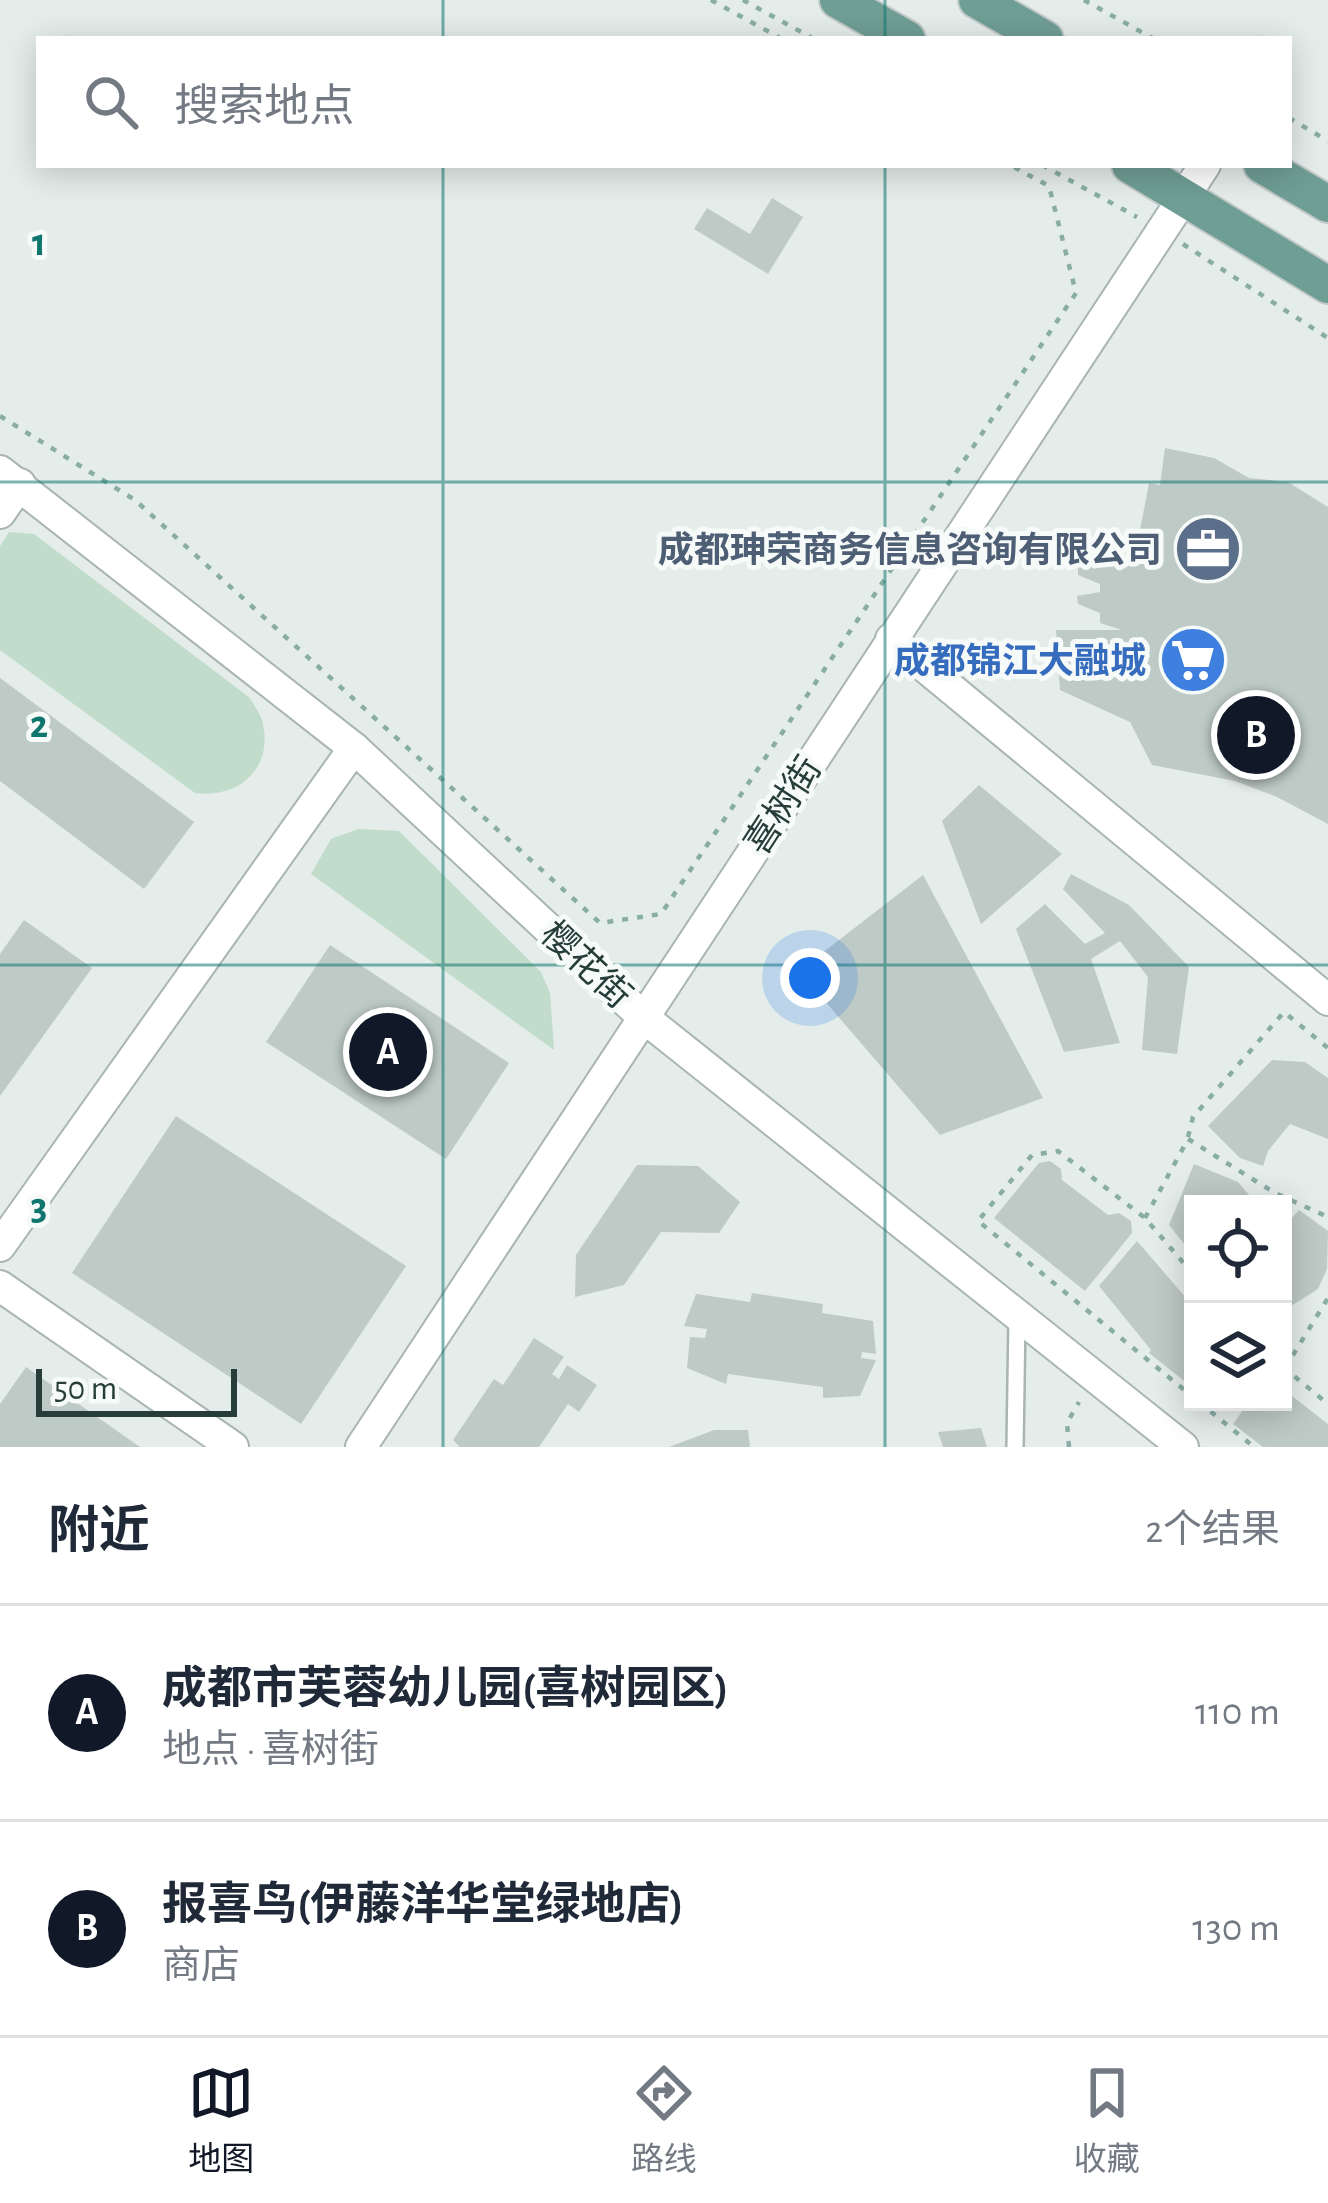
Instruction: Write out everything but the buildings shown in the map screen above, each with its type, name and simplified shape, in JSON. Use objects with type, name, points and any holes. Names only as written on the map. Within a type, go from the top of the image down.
[{"type":"main road","points":[[838,0],[902,36]]},
{"type":"main road","points":[[977,0],[1040,36]]},
{"type":"main road","points":[[1135,168],[1328,285]]},
{"type":"main road","points":[[1267,168],[1328,204]]},
{"type":"street","name":"喜树街","points":[[361,1447],[1203,168]]},
{"type":"street","points":[[0,513],[10,477]]},
{"type":"street","name":"樱花街","points":[[10,477],[354,748],[643,1017],[1183,1447]]},
{"type":"street","points":[[891,639],[1328,1000]]},
{"type":"street","points":[[0,1246],[354,748]]},
{"type":"street","points":[[0,1286],[232,1447]]},
{"type":"lane","points":[[1015,1447],[1017,1315]]},
{"type":"path","points":[[711,0],[777,36]]},
{"type":"path","points":[[743,0],[809,36]]},
{"type":"path","points":[[1084,0],[1149,36]]},
{"type":"path","points":[[1292,120],[1328,141]]},
{"type":"path","points":[[0,416],[135,500],[600,923],[661,914],[1076,293],[1049,187],[1015,168]]},
{"type":"path","points":[[1145,1218],[1188,1139],[1193,1117],[1284,1012],[1328,1048]]},
{"type":"path","points":[[1188,1139],[1275,1193],[1328,1217]]},
{"type":"path","points":[[1184,1264],[1145,1218],[1058,1151],[1032,1155],[978,1221],[1184,1390]]},
{"type":"path","points":[[1292,1354],[1328,1298]]},
{"type":"path","points":[[1292,1374],[1328,1404]]},
{"type":"path","points":[[1069,1447],[1067,1423],[1095,1377]]},
{"type":"path","points":[[1210,1411],[1254,1447]]},
{"type":"green space","points":[[9,532],[34,534],[250,698],[265,740],[249,778],[225,791],[195,793],[0,650],[0,546]]},
{"type":"green space","points":[[358,829],[399,831],[541,972],[550,993],[554,1050],[311,874],[331,839]]},
{"type":"place","name":"成都珅荣商务信息咨询有限公司","points":[[1208,549]]},
{"type":"place","name":"成都锦江大融城","points":[[1193,660]]},
{"type":"place","name":"报喜鸟(伊藤洋华堂绿地店)","points":[[1256,735]]},
{"type":"place","name":"成都市芙蓉幼儿园(喜树园区)","points":[[388,1052]]}]
